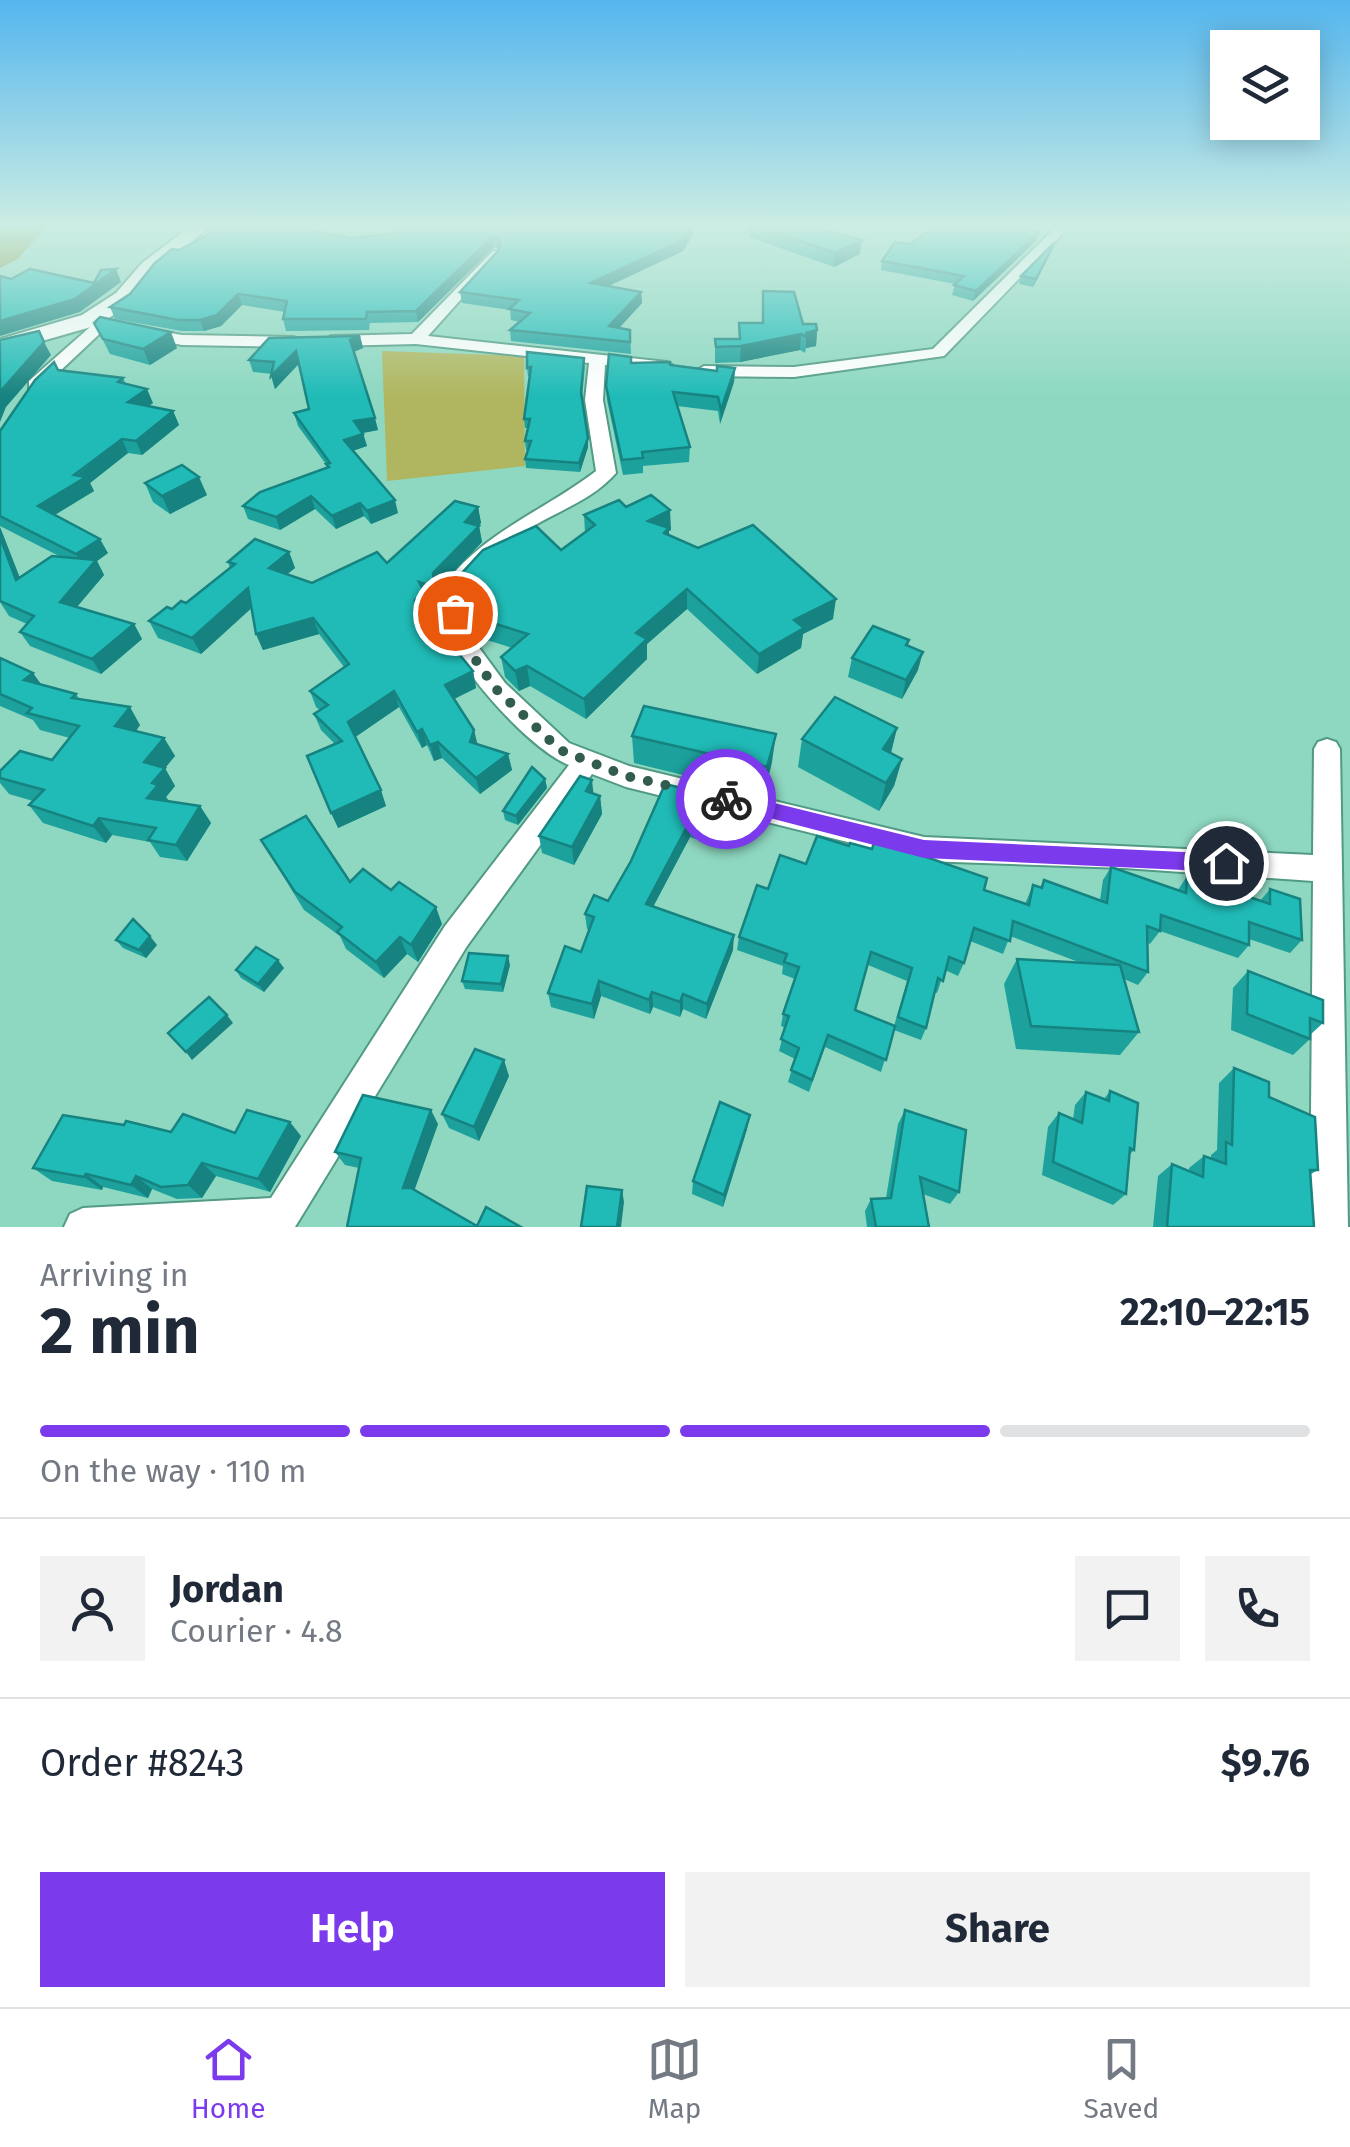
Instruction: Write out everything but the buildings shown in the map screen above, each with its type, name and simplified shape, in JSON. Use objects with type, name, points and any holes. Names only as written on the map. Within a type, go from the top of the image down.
[{"type":"street","points":[[25,400],[137,282]]},
{"type":"street","points":[[416,339],[468,282]]},
{"type":"street","points":[[0,346],[96,322],[182,340],[416,339],[731,373],[860,365],[938,352],[1008,282]]},
{"type":"street","points":[[598,357],[594,400],[606,473],[567,503],[528,520],[486,551],[451,591],[458,635],[496,689],[560,750],[626,776],[924,849],[1328,870]]},
{"type":"street","points":[[1327,749],[1329,1227]]},
{"type":"street","points":[[82,1227],[277,1221],[456,936],[587,761]]},
{"type":"green space","points":[[382,351],[524,356],[525,466],[387,481]]},
{"type":"way so far","points":[[455,613],[458,635],[496,689],[560,750],[626,776],[726,799]]},
{"type":"route","points":[[726,799],[924,849],[1226,863]]}]
